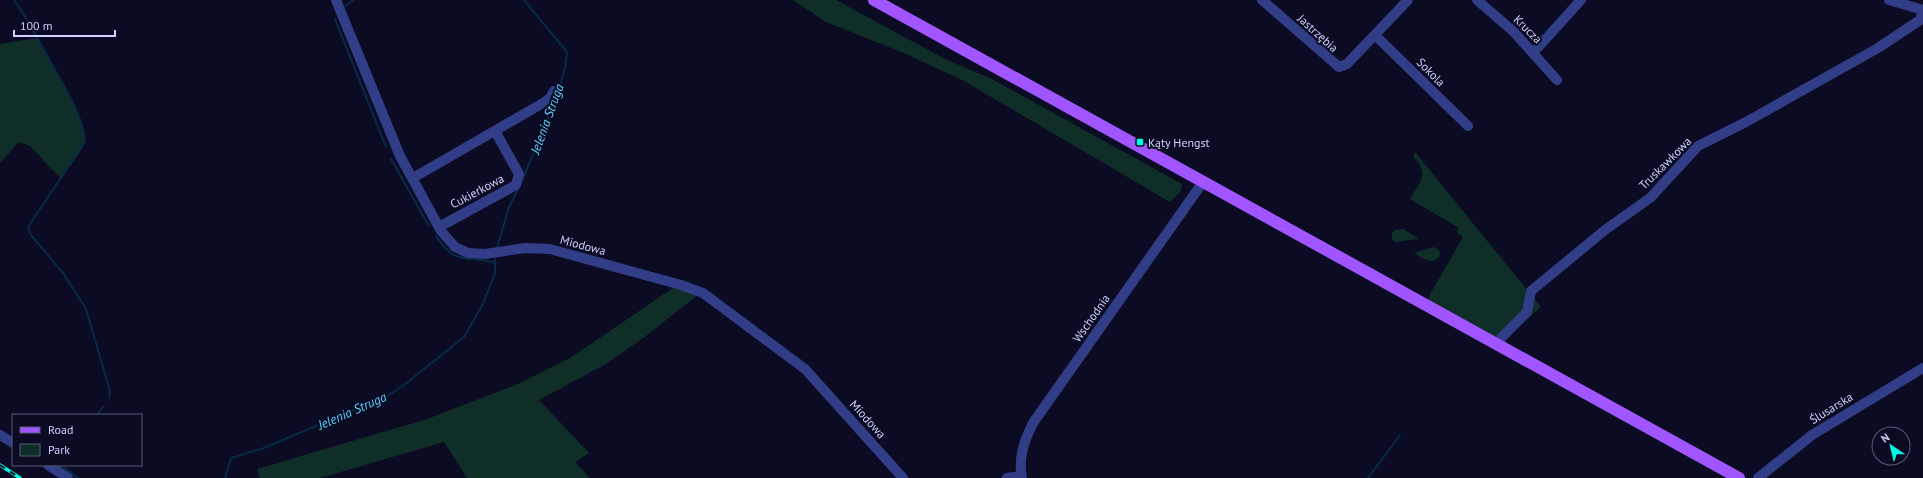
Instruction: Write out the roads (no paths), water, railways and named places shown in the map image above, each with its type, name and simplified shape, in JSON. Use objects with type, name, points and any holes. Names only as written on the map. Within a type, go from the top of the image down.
[{"type":"main road","points":[[874,0],[1739,478]]},
{"type":"street","name":"Jastrzębia","points":[[1262,0],[1338,67],[1347,64],[1408,0]]},
{"type":"street","name":"Krucza","points":[[1477,0],[1514,32],[1557,80]]},
{"type":"street","points":[[1533,53],[1581,0]]},
{"type":"street","points":[[1889,0],[1923,11]]},
{"type":"street","name":"Miodowa","points":[[340,2],[370,87],[400,156],[439,227],[455,247],[468,253],[485,254],[525,248],[550,249],[681,285],[703,293],[805,369],[903,478]]},
{"type":"street","name":"Truskawkowa","points":[[1498,345],[1501,338],[1527,312],[1531,291],[1606,230],[1650,198],[1698,146],[1746,122],[1878,48],[1920,20],[1923,11]]},
{"type":"street","name":"Sokola","points":[[1375,35],[1468,126]]},
{"type":"street","points":[[412,178],[543,103],[550,98],[554,91]]},
{"type":"street","name":"Cukierkowa","points":[[439,227],[516,185],[520,174],[495,131]]},
{"type":"street","name":"Wschodnia","points":[[1021,477],[1021,457],[1024,440],[1033,423],[1203,182]]},
{"type":"street","name":"Ślusarska","points":[[1758,478],[1812,435],[1923,368]]},
{"type":"street","points":[[0,435],[12,442]]},
{"type":"street","points":[[50,466],[68,478]]},
{"type":"street","points":[[1008,478],[1021,477]]},
{"type":"waterway","points":[[14,0],[72,100],[81,122],[85,142],[28,227],[31,235],[63,273],[86,309],[110,391],[109,398]]},
{"type":"waterway","points":[[343,7],[354,0]]},
{"type":"waterway","name":"Jelenia Struga","points":[[522,181],[558,93],[565,68],[567,52],[524,0]]},
{"type":"waterway","points":[[335,19],[386,147]]},
{"type":"waterway","points":[[391,159],[429,226]]},
{"type":"waterway","name":"Jelenia Struga","points":[[497,248],[509,207],[518,189]]},
{"type":"waterway","points":[[436,236],[449,252],[456,256],[496,263]]},
{"type":"waterway","name":"Jelenia Struga","points":[[225,478],[231,458],[264,448],[381,400],[404,385],[464,337],[482,306],[495,273],[495,256]]},
{"type":"waterway","points":[[98,414],[104,406]]},
{"type":"waterway","points":[[1368,478],[1400,435]]},
{"type":"waterway","points":[[62,466],[78,478]]},
{"type":"railway","points":[[0,465],[20,478]]},
{"type":"place","name":"Kąty Hengst","points":[[1140,142]]}]
